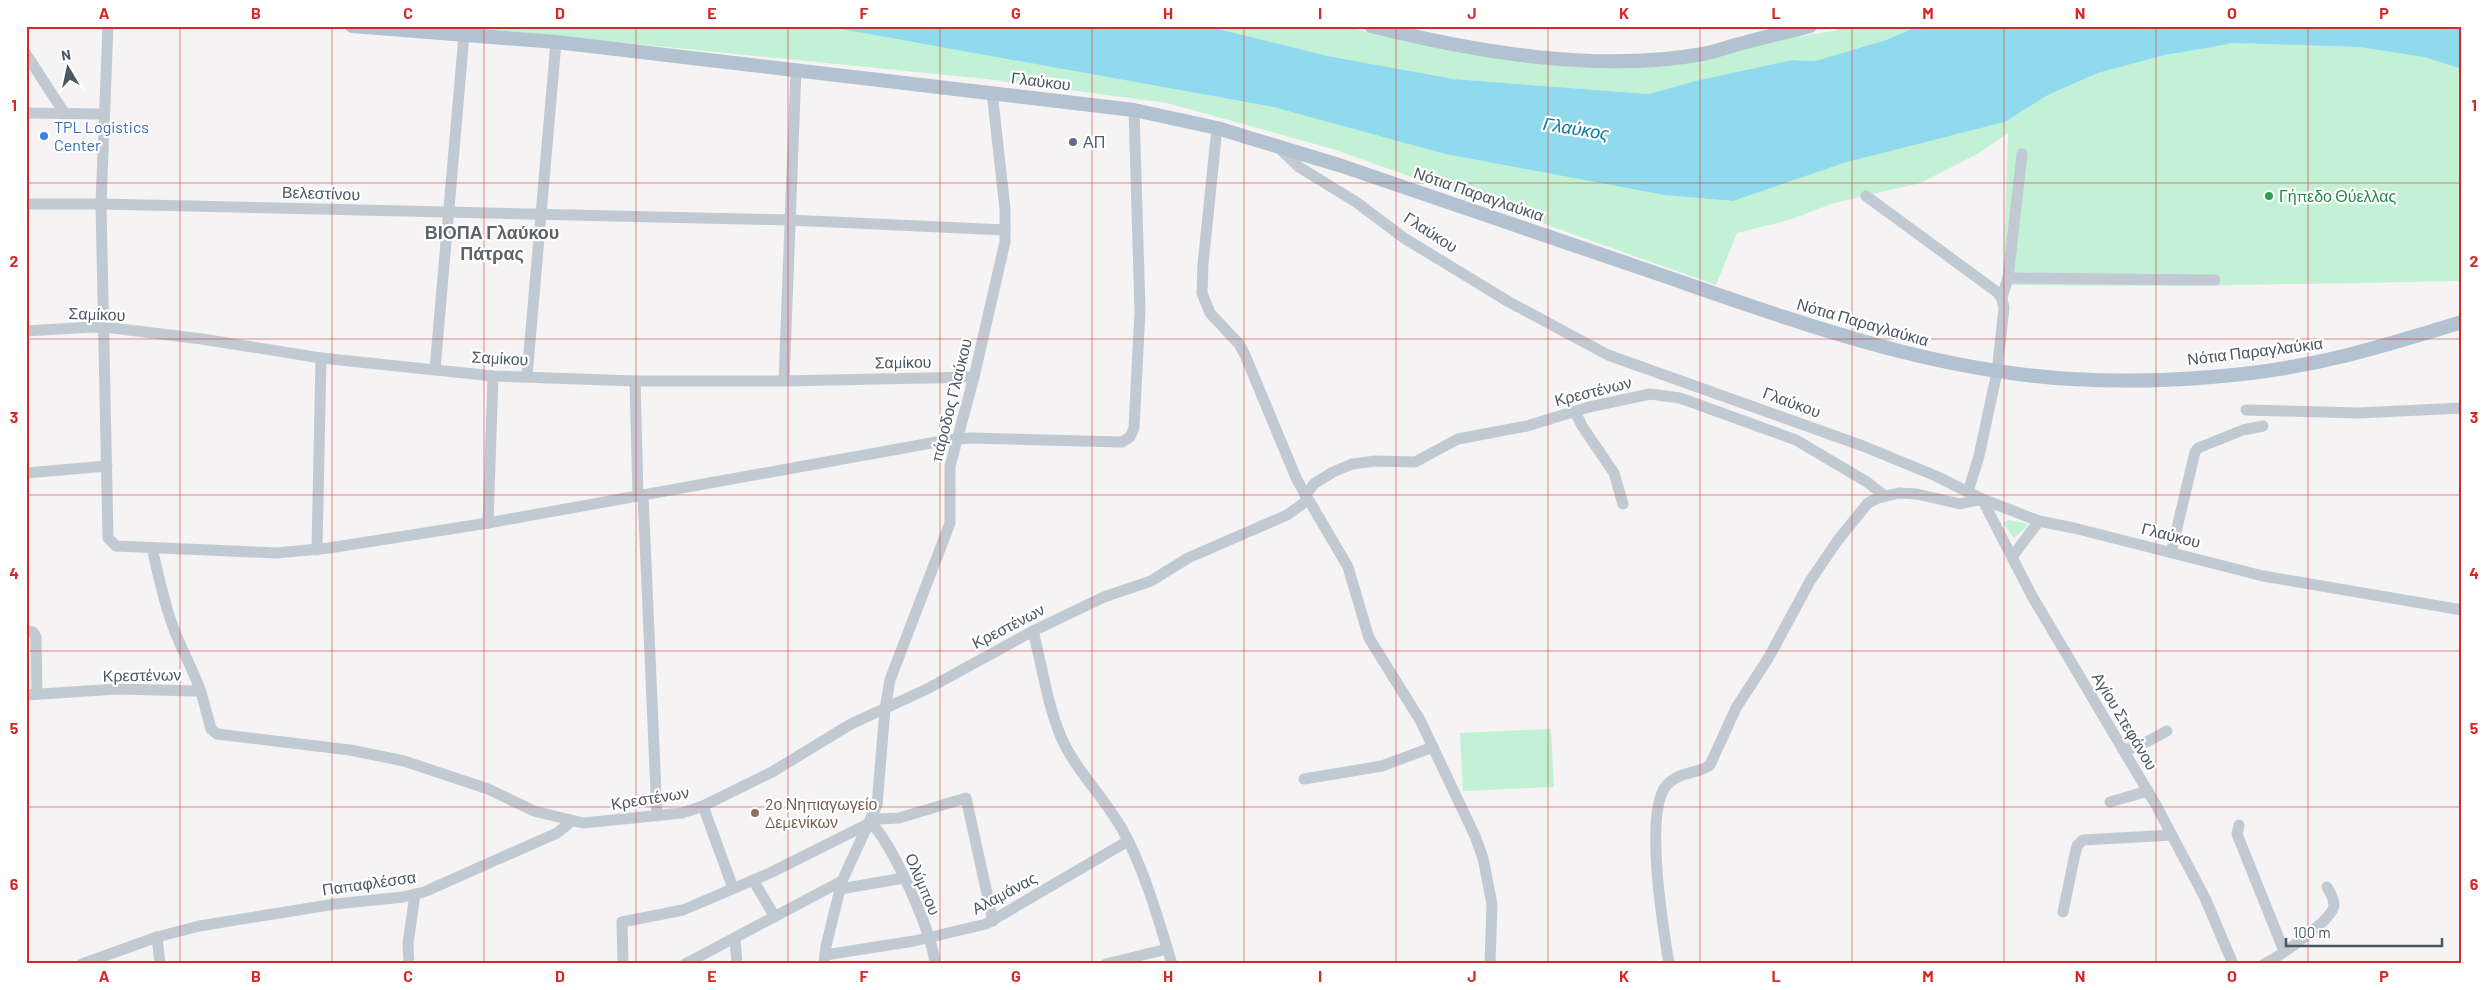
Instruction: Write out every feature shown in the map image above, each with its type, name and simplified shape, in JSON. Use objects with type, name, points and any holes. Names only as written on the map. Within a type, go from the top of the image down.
[{"type":"main road","name":"Γλαύκου","points":[[352,26],[556,42],[1134,110],[1217,128],[1275,144]]},
{"type":"main road","points":[[1372,26],[1404,34],[1527,55],[1603,61],[1651,60],[1704,54],[1810,26]]},
{"type":"main road","name":"Νότια Παραγλαύκια","points":[[1275,144],[1797,322],[1920,358],[1997,372],[2106,380],[2158,379],[2251,372],[2342,356],[2462,322]]},
{"type":"street","points":[[108,26],[101,204],[108,538],[116,546],[276,553],[317,550],[488,523],[959,439],[1122,442],[1130,437],[1135,415],[1140,311],[1134,110]]},
{"type":"street","points":[[435,369],[464,35]]},
{"type":"street","points":[[527,376],[556,42]]},
{"type":"street","points":[[26,54],[65,114]]},
{"type":"street","points":[[784,381],[796,69]]},
{"type":"street","name":"πάροδος Γλαύκου","points":[[824,959],[841,885],[860,839],[871,823],[878,797],[885,709],[894,668],[950,523],[950,466],[959,439],[1003,251],[1005,209],[992,92]]},
{"type":"street","points":[[26,113],[104,114]]},
{"type":"street","points":[[1217,128],[1203,264],[1204,300],[1210,312],[1239,344],[1246,355],[1307,498],[1348,567],[1369,638],[1415,710],[1475,836],[1482,858],[1493,910],[1490,964]]},
{"type":"street","name":"Γλαύκου","points":[[1275,144],[1299,167],[1356,202],[1404,238],[1591,348],[1863,446],[1936,476],[1982,499],[2039,521],[2074,528],[2263,576],[2462,610]]},
{"type":"street","points":[[1968,492],[1979,456],[1997,372],[2004,308],[2002,297],[2008,278],[2022,154]]},
{"type":"street","points":[[1866,196],[2002,297]]},
{"type":"street","name":"Βελεστίνου","points":[[26,204],[101,204],[541,216],[790,220],[1005,230]]},
{"type":"street","points":[[2008,278],[2215,280]]},
{"type":"street","name":"Σαμίκου","points":[[26,331],[103,328],[202,339],[320,358],[493,376],[635,381],[784,381],[974,377]]},
{"type":"street","points":[[317,550],[320,358]]},
{"type":"street","points":[[488,523],[493,376]]},
{"type":"street","points":[[635,381],[657,816]]},
{"type":"street","name":"Κρεστένων","points":[[32,695],[124,689],[201,692],[211,729],[217,734],[350,750],[404,761],[488,789],[534,811],[588,824],[682,813],[703,806],[772,772],[851,724],[927,689],[1033,631],[1098,600],[1151,581],[1188,558],[1286,515],[1307,498],[1315,483],[1333,472],[1352,464],[1376,461],[1415,462],[1458,438],[1527,426],[1650,394],[1680,398],[1796,440],[1867,482],[1885,496]]},
{"type":"street","points":[[2246,410],[2358,412],[2462,408]]},
{"type":"street","points":[[1575,412],[1582,426],[1614,473],[1623,504]]},
{"type":"street","points":[[2171,553],[2195,452],[2198,448],[2243,430],[2262,426]]},
{"type":"street","points":[[26,473],[107,466]]},
{"type":"street","points":[[1669,964],[1661,915],[1656,827],[1657,808],[1661,794],[1677,777],[1701,770],[1712,762],[1736,708],[1769,657],[1810,581],[1838,540],[1868,503],[1899,493],[1917,494],[1960,504],[1982,499]]},
{"type":"street","name":"Αγίου Στεφάνου","points":[[1982,499],[2032,596],[2148,791],[2172,835],[2204,898],[2233,964]]},
{"type":"street","points":[[2012,557],[2039,521]]},
{"type":"street","points":[[152,548],[162,593],[173,626],[194,669],[201,692]]},
{"type":"street","points":[[26,631],[33,632],[36,637],[32,695]]},
{"type":"street","points":[[1033,631],[1061,736],[1083,776],[1120,826],[1128,841],[1148,890],[1172,964]]},
{"type":"street","points":[[2123,750],[2137,746],[2167,731]]},
{"type":"street","points":[[1304,779],[1382,766],[1433,748]]},
{"type":"street","points":[[2110,802],[2148,791]]},
{"type":"street","points":[[623,964],[622,922],[679,911],[754,880],[871,823],[882,819],[899,818],[966,798],[993,921]]},
{"type":"street","points":[[703,806],[733,888]]},
{"type":"street","name":"Παπαφλέσσα","points":[[83,964],[157,937],[199,926],[297,909],[415,894],[440,886],[557,833],[572,821]]},
{"type":"street","name":"Ολύμπου","points":[[871,823],[886,840],[904,878],[929,938],[935,964]]},
{"type":"street","points":[[2239,825],[2237,834],[2284,951]]},
{"type":"street","points":[[2063,912],[2077,846],[2083,840],[2172,835]]},
{"type":"street","name":"Αλαμάνας","points":[[824,959],[929,938],[993,921],[1128,841]]},
{"type":"street","points":[[685,964],[735,939],[774,916],[841,885],[904,878]]},
{"type":"street","points":[[754,880],[774,916]]},
{"type":"street","points":[[2264,964],[2304,938],[2333,911],[2335,904],[2327,886]]},
{"type":"street","points":[[409,964],[408,944],[415,894]]},
{"type":"street","points":[[157,937],[160,964]]},
{"type":"street","points":[[735,939],[737,964]]},
{"type":"street","points":[[1106,964],[1167,949]]},
{"type":"green space","points":[[458,26],[831,27],[1273,107],[1445,154],[1664,195],[1733,201],[1847,162],[2005,122],[2048,95],[2098,73],[2165,55],[2232,43],[2359,47],[2424,57],[2462,69],[2462,281],[2182,286],[2003,285],[2008,133],[1979,153],[1920,183],[1834,203],[1789,220],[1737,233],[1716,285],[1333,149],[1167,103],[987,79]]},
{"type":"green space","points":[[1206,26],[1344,26],[1376,34],[1509,56],[1628,63],[1834,31],[1847,26],[1919,26],[1886,40],[1815,61],[1792,60],[1695,81],[1649,94],[1454,79],[1328,56]]},
{"type":"green space","points":[[2008,520],[2028,525],[2014,538],[2003,523]]},
{"type":"green space","points":[[1551,729],[1554,787],[1463,791],[1460,733]]},
{"type":"water","name":"Γλαύκος","points":[[825,26],[1206,26],[1328,56],[1454,79],[1649,94],[1695,81],[1792,60],[1815,61],[1886,40],[1919,26],[2462,26],[2462,69],[2424,57],[2359,47],[2232,43],[2165,55],[2098,73],[2048,95],[2005,122],[1847,162],[1733,201],[1664,195],[1445,154],[1273,107]]},
{"type":"place","name":"TPL Logistics Center","points":[[44,136]]},
{"type":"place","name":"ΑΠ","points":[[1073,142]]},
{"type":"place","name":"Γήπεδο Θύελλας","points":[[2269,196]]},
{"type":"place","name":"2ο Νηπιαγωγείο Δεμενίκων","points":[[755,813]]},
{"type":"district","name":"ΒΙΟΠΑ Γλαύκου Πάτρας","points":[[492,243]]}]
